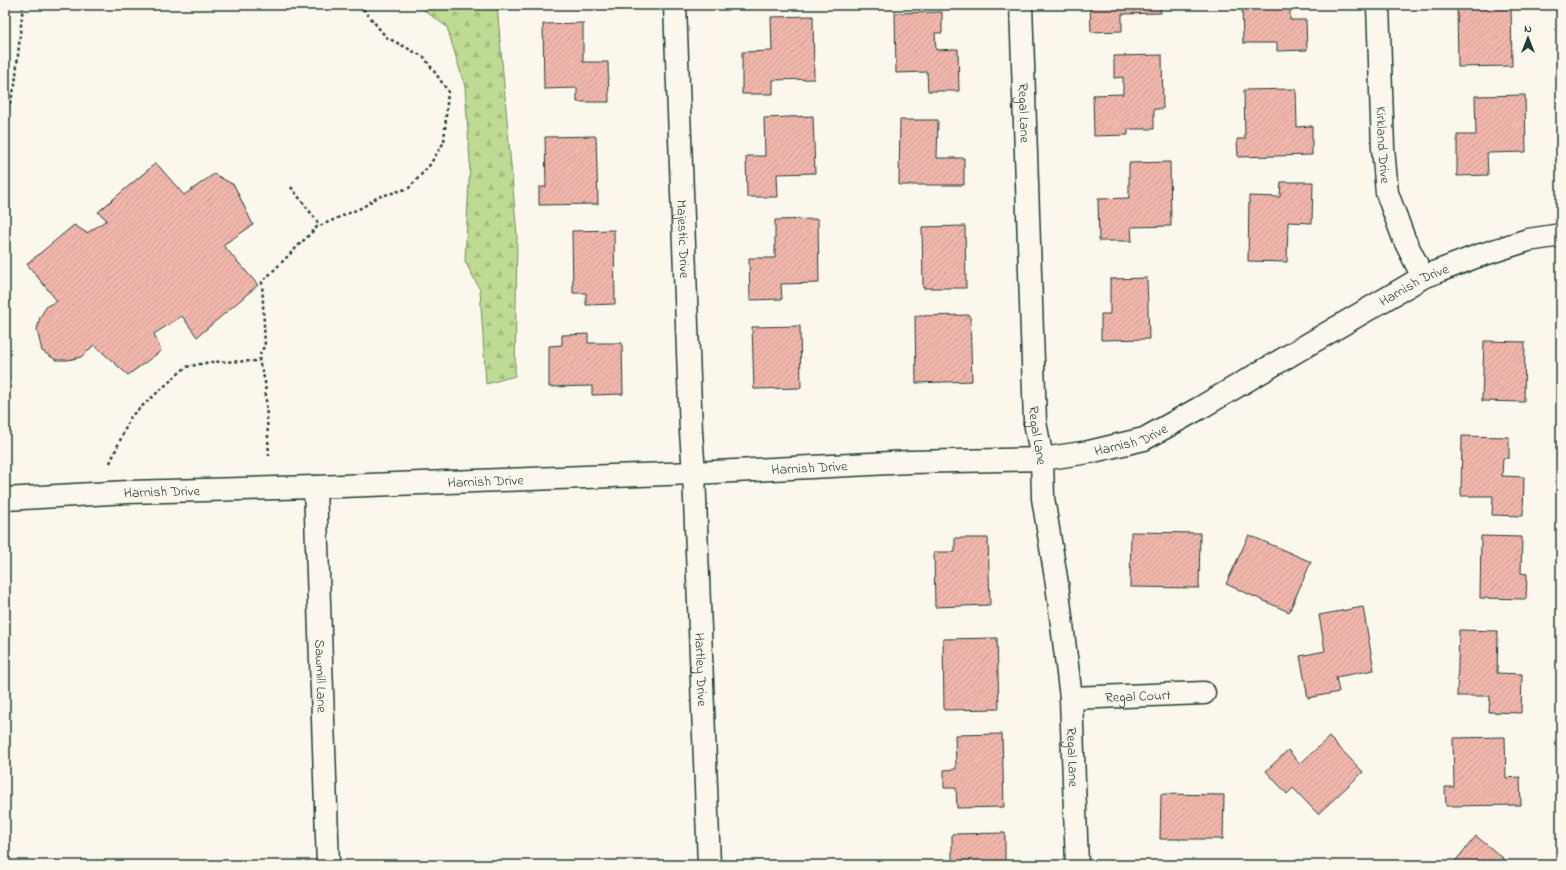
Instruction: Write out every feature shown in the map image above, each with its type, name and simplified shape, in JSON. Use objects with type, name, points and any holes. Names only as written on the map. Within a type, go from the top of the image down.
[{"type":"street","name":"Majestic Drive","points":[[675,5],[689,385],[694,473]]},
{"type":"street","name":"Regal Lane","points":[[1021,5],[1035,422],[1042,459],[1043,498],[1057,584],[1071,698],[1077,865]]},
{"type":"street","name":"Kirkland Drive","points":[[1378,5],[1383,148],[1387,193],[1404,239],[1423,278]]},
{"type":"street","name":"Harnish Drive","points":[[5,499],[128,492],[315,487],[694,473],[910,462],[1042,459],[1089,452],[1144,438],[1198,409],[1423,278],[1476,257],[1528,240],[1561,235]]},
{"type":"street","name":"Hartley Drive","points":[[694,473],[709,865]]},
{"type":"street","name":"Sawmill Lane","points":[[315,487],[328,865]]},
{"type":"street","name":"Regal Court","points":[[1071,698],[1204,693]]},
{"type":"path","points":[[5,121],[15,85],[23,5]]},
{"type":"path","points":[[269,456],[265,381],[260,361],[261,351],[265,346],[262,282],[317,227],[363,207],[378,196],[409,188],[429,166],[444,142],[448,91],[424,57],[386,37],[360,5]]},
{"type":"path","points":[[291,187],[317,221],[317,227]]},
{"type":"path","points":[[110,463],[131,416],[186,367],[210,362],[260,361]]},
{"type":"green space","points":[[417,5],[497,5],[517,235],[515,376],[486,384],[480,290],[465,261],[470,162],[465,87],[447,27]]},
{"type":"building","points":[[1090,5],[1160,5],[1161,13],[1122,14],[1122,31],[1091,32]]},
{"type":"building","points":[[1242,5],[1290,5],[1290,20],[1306,20],[1307,50],[1277,51],[1277,43],[1243,43]]},
{"type":"building","points":[[1457,5],[1511,5],[1512,66],[1458,67]]},
{"type":"building","points":[[942,12],[942,33],[935,33],[936,50],[958,49],[959,91],[928,91],[927,72],[896,73],[895,13]]},
{"type":"building","points":[[813,16],[814,79],[773,80],[773,94],[742,94],[742,52],[772,51],[771,17]]},
{"type":"building","points":[[583,23],[583,62],[608,62],[609,102],[577,102],[577,88],[544,89],[543,24]]},
{"type":"building","points":[[1162,55],[1163,109],[1154,109],[1154,129],[1128,129],[1128,135],[1094,136],[1093,95],[1123,94],[1123,77],[1114,78],[1114,56]]},
{"type":"building","points":[[1296,89],[1297,127],[1312,126],[1312,155],[1238,157],[1237,139],[1245,139],[1244,90]]},
{"type":"building","points":[[1525,95],[1526,152],[1487,153],[1488,175],[1457,176],[1457,135],[1476,135],[1475,96]]},
{"type":"building","points":[[813,116],[815,173],[777,174],[778,197],[747,197],[746,156],[765,156],[764,118]]},
{"type":"building","points":[[900,120],[938,120],[937,158],[964,158],[964,185],[899,185]]},
{"type":"building","points":[[596,136],[598,204],[539,205],[539,187],[546,187],[545,137]]},
{"type":"building","points":[[1170,162],[1171,226],[1131,227],[1132,241],[1099,241],[1098,199],[1129,198],[1129,163]]},
{"type":"building","points":[[156,163],[184,195],[214,174],[234,185],[253,225],[223,245],[258,285],[197,337],[182,316],[154,334],[161,351],[128,375],[94,345],[81,357],[68,360],[56,360],[42,351],[37,330],[40,317],[47,306],[57,301],[27,264],[74,225],[87,233],[107,220],[98,212]]},
{"type":"building","points":[[1281,182],[1313,182],[1312,223],[1288,222],[1287,262],[1248,261],[1249,196],[1280,197]]},
{"type":"building","points":[[818,219],[819,283],[781,284],[782,299],[750,300],[749,258],[775,258],[775,220]]},
{"type":"building","points":[[965,226],[966,288],[923,288],[922,227]]},
{"type":"building","points":[[614,230],[615,304],[586,305],[586,293],[573,293],[572,231]]},
{"type":"building","points":[[1147,278],[1149,339],[1101,340],[1101,314],[1110,314],[1110,279]]},
{"type":"building","points":[[970,315],[972,381],[916,383],[915,316]]},
{"type":"building","points":[[800,326],[801,388],[754,389],[752,327]]},
{"type":"building","points":[[588,334],[588,343],[622,343],[623,394],[592,395],[592,386],[549,387],[549,346],[562,345],[562,335]]},
{"type":"building","points":[[1484,341],[1525,342],[1524,402],[1482,401]]},
{"type":"building","points":[[1462,436],[1509,437],[1509,458],[1503,458],[1502,476],[1524,477],[1523,516],[1492,515],[1493,496],[1461,496]]},
{"type":"building","points":[[1131,532],[1200,533],[1199,588],[1130,587]]},
{"type":"building","points":[[1249,535],[1311,562],[1289,612],[1226,584]]},
{"type":"building","points":[[1481,536],[1522,537],[1521,573],[1527,574],[1526,599],[1480,598]]},
{"type":"building","points":[[955,538],[988,538],[990,605],[935,607],[934,552],[955,552]]},
{"type":"building","points":[[1363,607],[1374,670],[1336,677],[1339,692],[1308,698],[1300,656],[1325,651],[1319,615]]},
{"type":"building","points":[[1459,630],[1498,631],[1497,673],[1522,674],[1521,713],[1489,712],[1490,696],[1457,696]]},
{"type":"building","points":[[997,638],[999,709],[944,710],[943,639]]},
{"type":"building","points":[[1002,734],[1004,807],[957,808],[956,788],[944,788],[944,770],[956,769],[955,735]]},
{"type":"building","points":[[1329,737],[1363,772],[1318,814],[1293,788],[1287,794],[1266,771],[1288,750],[1300,764]]},
{"type":"building","points":[[1505,737],[1506,778],[1520,777],[1521,805],[1446,806],[1445,787],[1454,787],[1453,738]]},
{"type":"building","points":[[1161,794],[1224,795],[1223,839],[1160,839]]},
{"type":"building","points":[[1005,833],[1005,865],[952,865],[952,834]]},
{"type":"building","points":[[1476,836],[1509,863],[1507,865],[1452,865]]}]
